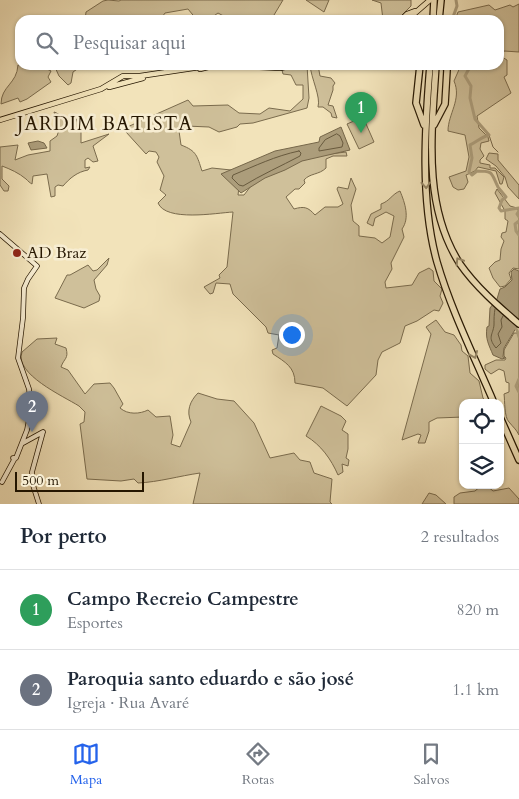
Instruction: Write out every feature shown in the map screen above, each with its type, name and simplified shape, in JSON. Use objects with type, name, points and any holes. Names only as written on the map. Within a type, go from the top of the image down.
[{"type":"highway","points":[[433,15],[434,0]]},
{"type":"highway","points":[[440,15],[441,0]]},
{"type":"highway","points":[[419,70],[416,106],[429,130]]},
{"type":"highway","points":[[416,97],[419,103],[424,102],[432,70]]},
{"type":"highway","points":[[433,70],[437,103],[442,104],[445,100]]},
{"type":"highway","points":[[429,130],[443,109],[447,70]]},
{"type":"highway","points":[[428,86],[429,130],[434,186],[447,237],[461,264],[490,298],[519,324]]},
{"type":"highway","points":[[435,88],[429,130],[427,194],[436,260],[492,399]]},
{"type":"highway","points":[[504,426],[519,460]]},
{"type":"main road","points":[[0,120],[127,79],[180,70]]},
{"type":"main road","points":[[112,85],[115,80],[114,74],[120,78],[127,79],[195,70]]},
{"type":"main road","points":[[112,85],[120,78]]},
{"type":"main road","points":[[0,234],[38,266],[25,285],[23,318],[17,353],[31,400],[30,416],[23,443],[1,483]]},
{"type":"main road","points":[[23,443],[43,432],[32,472],[32,482],[39,504]]},
{"type":"shaded area","points":[[283,0],[274,15],[222,15],[218,13],[215,15],[193,15],[188,9],[165,13],[164,15],[86,15],[86,12],[103,1]]},
{"type":"shaded area","points":[[306,0],[329,0],[324,12]]},
{"type":"shaded area","points":[[372,0],[411,0],[411,6],[402,15],[382,15],[381,3]]},
{"type":"shaded area","points":[[519,4],[519,52],[504,51],[504,15],[457,15],[458,12],[489,5],[495,10],[510,5],[513,7]]},
{"type":"shaded area","points":[[504,58],[507,60],[507,75],[504,77],[511,93],[477,116],[479,128],[488,137],[489,141],[481,143],[480,149],[484,156],[480,163],[490,165],[490,168],[495,168],[504,177],[502,184],[500,184],[496,171],[478,167],[475,171],[466,175],[468,182],[464,189],[458,190],[453,187],[449,177],[466,171],[469,157],[465,135],[448,131],[456,100],[454,81],[459,70],[504,70]]},
{"type":"shaded area","points":[[49,70],[51,71],[48,77],[51,82],[27,99],[20,102],[18,98],[1,104],[4,93],[17,71]]},
{"type":"shaded area","points":[[56,70],[76,70],[73,72],[71,83],[68,85],[59,76]]},
{"type":"shaded area","points":[[282,70],[307,70],[309,98],[307,108],[253,123],[240,124],[237,127],[219,132],[209,127],[186,126],[179,131],[181,145],[190,149],[196,155],[202,171],[212,168],[231,170],[239,187],[238,195],[244,195],[254,182],[285,167],[314,156],[346,152],[347,156],[333,156],[326,159],[326,168],[306,178],[304,180],[305,183],[299,189],[295,189],[286,197],[294,209],[306,208],[315,215],[325,207],[338,207],[343,204],[337,189],[338,187],[348,189],[351,178],[356,189],[351,205],[353,221],[359,226],[359,236],[375,238],[382,243],[390,237],[394,216],[386,212],[375,218],[373,226],[367,223],[371,214],[381,209],[381,204],[400,191],[406,210],[406,220],[402,229],[404,237],[391,263],[392,269],[385,282],[386,288],[412,285],[419,273],[429,268],[433,271],[434,281],[442,289],[440,296],[443,303],[439,311],[434,310],[405,326],[400,343],[382,352],[378,360],[376,375],[347,406],[323,388],[295,383],[295,377],[291,369],[285,362],[273,354],[272,350],[277,348],[279,335],[268,333],[266,327],[233,294],[230,284],[216,283],[213,293],[210,294],[204,287],[220,278],[219,275],[227,267],[233,212],[192,215],[171,213],[163,209],[158,203],[166,195],[160,190],[164,176],[157,162],[159,157],[156,152],[149,151],[146,154],[126,132],[125,128],[188,100],[193,106],[228,105],[239,113],[260,114],[269,108],[290,111],[303,99],[303,85],[296,85],[291,75],[283,74]]},
{"type":"shaded area","points":[[311,70],[319,70],[320,76],[331,78],[335,83],[328,105],[333,106],[337,118],[332,117],[331,113],[323,107],[318,107],[319,103]]},
{"type":"shaded area","points":[[54,112],[71,124],[73,116],[75,116],[81,131],[81,143],[109,134],[93,146],[98,161],[93,162],[88,158],[85,160],[85,168],[90,167],[88,170],[80,172],[63,186],[58,185],[55,187],[55,196],[51,197],[47,174],[33,176],[32,184],[17,173],[2,166],[2,179],[9,186],[8,191],[4,191],[0,185],[0,147],[18,145],[15,160],[28,155],[50,151],[50,141],[57,136],[59,130]]},
{"type":"shaded area","points":[[363,117],[374,142],[359,149],[347,124]]},
{"type":"shaded area","points":[[489,153],[498,154],[498,160],[519,185],[519,199],[508,187],[505,177],[496,166],[486,159]]},
{"type":"shaded area","points":[[497,189],[510,206],[517,208],[519,212],[519,269],[513,268],[509,273],[511,279],[505,286],[500,287],[493,278],[489,268],[500,260],[504,241],[501,237],[502,233],[506,232],[508,221],[505,219],[505,211],[495,193]]},
{"type":"shaded area","points":[[109,258],[107,265],[94,280],[100,296],[99,301],[84,308],[55,298],[67,275],[88,265],[93,271],[97,270]]},
{"type":"shaded area","points":[[436,320],[445,332],[454,335],[461,345],[462,351],[468,356],[470,373],[479,381],[484,399],[459,399],[459,417],[437,418],[429,422],[429,431],[425,443],[418,443],[421,435],[418,434],[402,440],[431,334],[426,327]]},
{"type":"shaded area","points":[[514,333],[517,333],[519,337],[519,435],[506,417],[504,394],[509,392],[509,383],[506,382],[504,371],[499,369],[491,374],[485,369],[485,365],[496,360],[505,360],[504,350]]},
{"type":"shaded area","points":[[57,338],[55,344],[66,348],[67,352],[61,367],[68,370],[85,394],[94,384],[110,383],[123,404],[120,408],[123,410],[134,413],[148,410],[156,417],[170,416],[173,435],[171,444],[180,447],[191,422],[190,406],[198,393],[217,399],[234,401],[254,423],[270,458],[294,453],[300,460],[310,462],[314,473],[332,479],[330,502],[332,504],[193,504],[200,473],[138,483],[134,479],[121,481],[87,479],[80,424],[84,422],[85,412],[79,406],[41,384],[25,368],[21,360],[22,352],[37,339]]},
{"type":"shaded area","points":[[321,406],[341,416],[346,421],[342,430],[348,434],[346,458],[349,460],[348,466],[342,464],[343,472],[338,475],[325,453],[306,436]]},
{"type":"shaded area","points":[[509,488],[519,499],[519,504],[454,504],[454,497],[460,493],[477,489],[491,489],[493,491]]},
{"type":"shaded area","points":[[429,493],[436,495],[446,504],[422,504]]},
{"type":"water","points":[[341,127],[350,150],[302,161],[265,178],[241,193],[221,174],[275,151],[319,142],[320,137]]},
{"type":"water","points":[[38,141],[44,143],[47,148],[31,150],[28,143]]},
{"type":"water","points":[[514,269],[519,271],[519,323],[504,348],[503,357],[505,358],[502,359],[493,355],[487,338],[487,327],[489,326],[490,308],[497,299],[500,289],[512,280],[511,272]]},
{"type":"waterway","points":[[454,15],[457,6],[456,0]]},
{"type":"waterway","points":[[468,70],[465,76],[471,86],[470,98],[475,119],[489,135],[470,145],[472,158],[469,172],[472,175],[477,171],[489,172],[493,176],[498,187],[506,197],[502,200],[499,208],[501,211],[519,208]]},
{"type":"waterway","points":[[489,135],[493,147],[498,152]]},
{"type":"waterway","points":[[519,211],[517,214],[519,217]]},
{"type":"waterway","points":[[519,221],[515,224],[519,235]]},
{"type":"waterway","points":[[514,327],[519,337]]},
{"type":"waterway","points":[[519,379],[516,386],[519,392]]},
{"type":"place","name":"Campo Recreio Campestre","points":[[361,133]]},
{"type":"place","name":"AD Braz","points":[[17,253]]},
{"type":"place","name":"Paroquia santo eduardo e são josé","points":[[32,432]]},
{"type":"district","name":"JARDIM BATISTA","points":[[105,124]]}]
